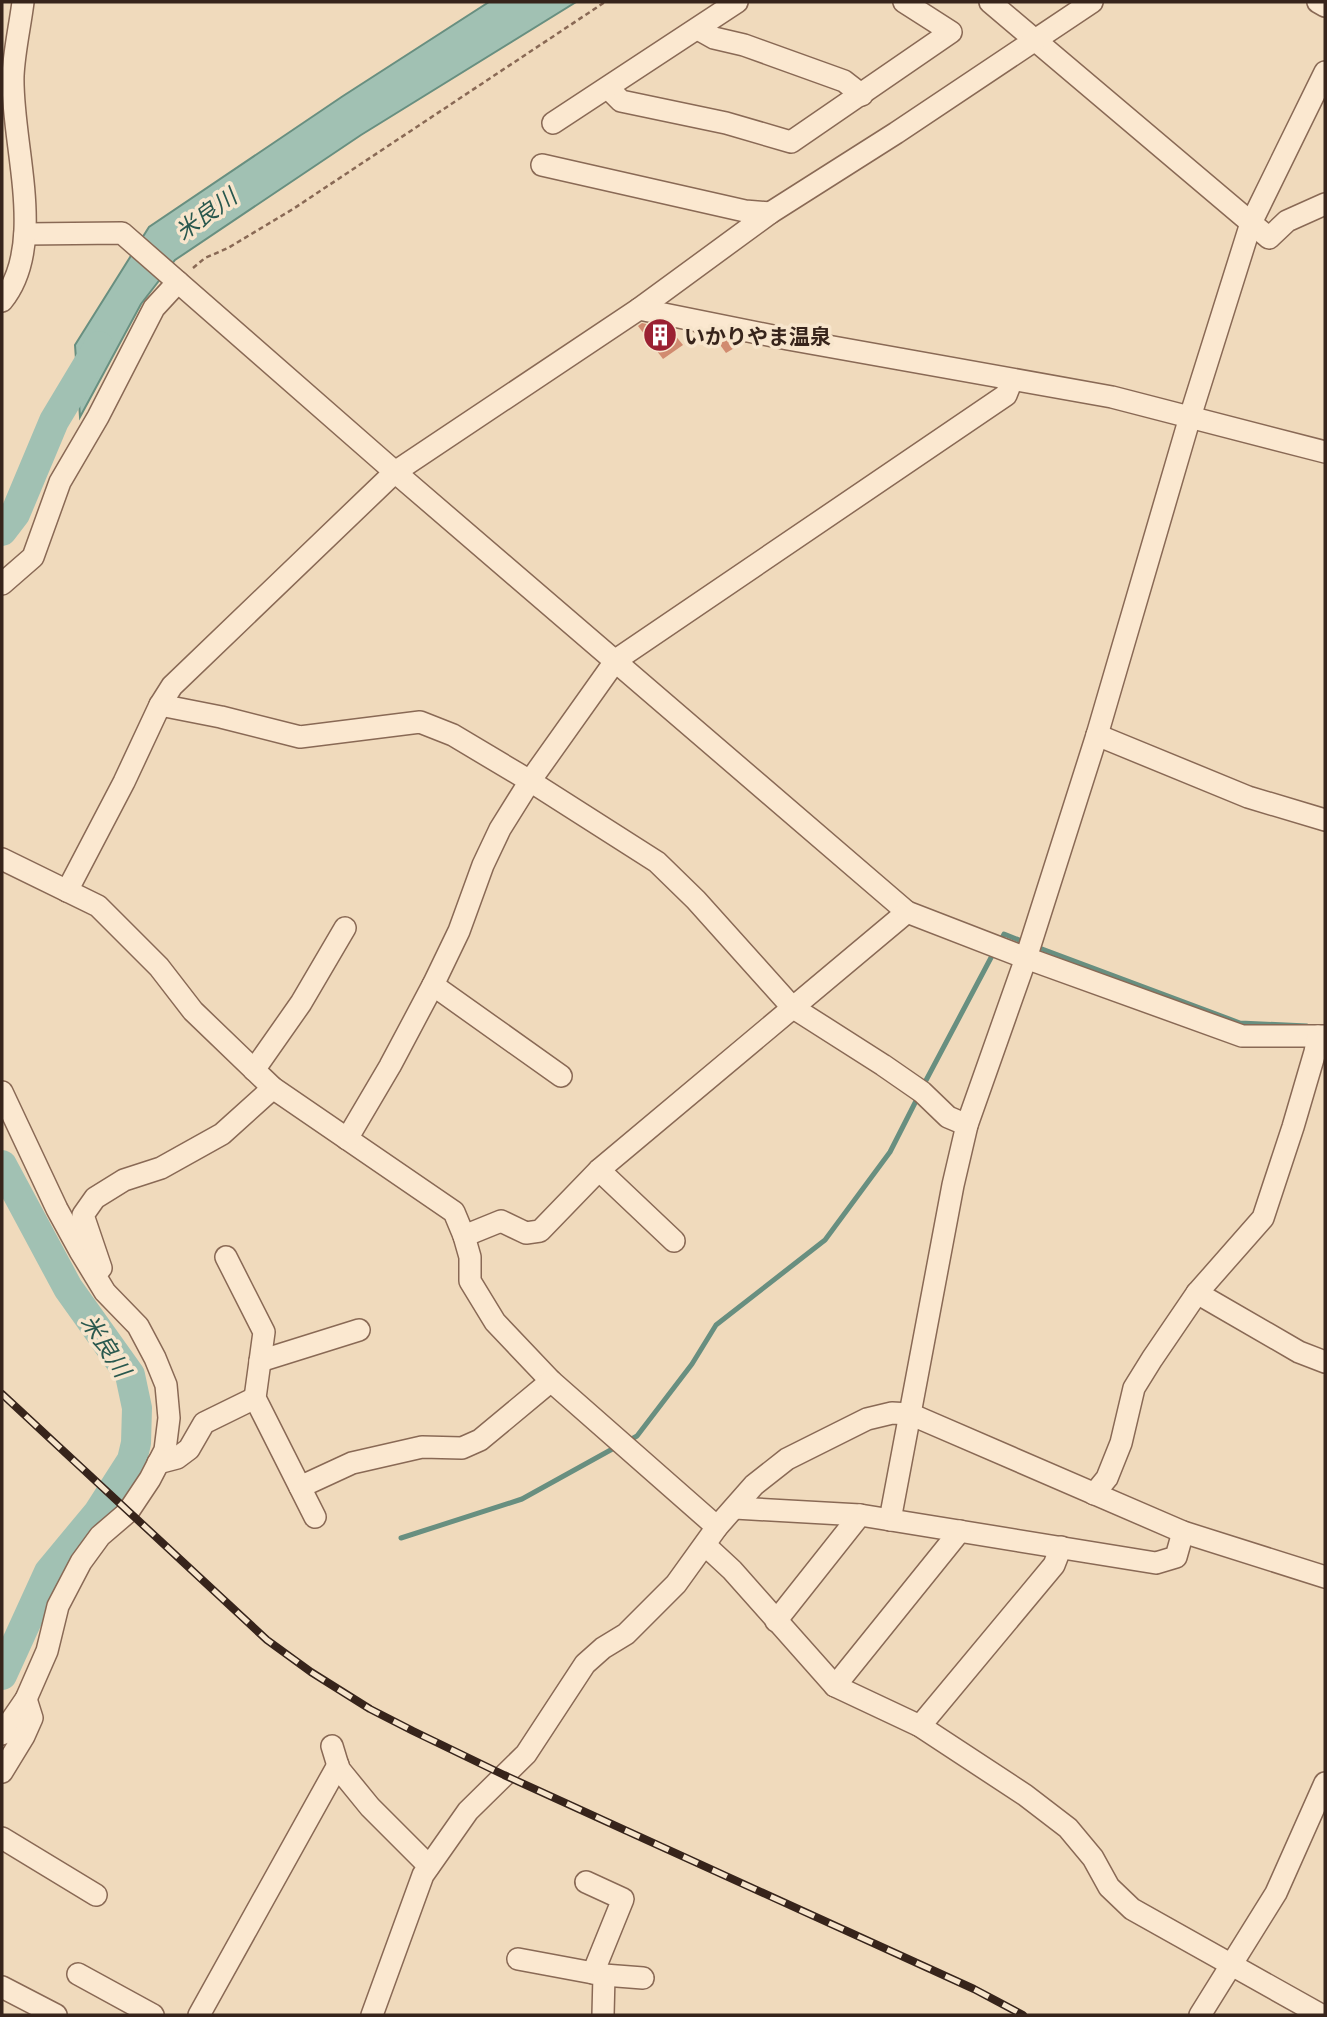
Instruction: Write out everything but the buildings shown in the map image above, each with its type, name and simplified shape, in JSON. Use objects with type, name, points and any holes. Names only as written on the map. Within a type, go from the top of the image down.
[{"type":"street","points":[[2,301],[14,287],[25,234],[13,77],[23,2]]},
{"type":"street","points":[[553,123],[737,2]]},
{"type":"street","points":[[608,88],[621,101],[726,123],[791,142],[951,32],[904,2]]},
{"type":"street","points":[[990,2],[1269,238],[1287,221],[1325,204]]},
{"type":"street","points":[[67,891],[172,686],[395,472],[639,309],[770,213],[1092,2]]},
{"type":"street","points":[[1318,2],[1325,6]]},
{"type":"street","points":[[698,29],[714,38],[744,45],[844,81],[862,94]]},
{"type":"street","points":[[890,1520],[953,1185],[967,1125],[1026,958],[1097,736],[1190,417],[1251,223],[1325,72]]},
{"type":"street","points":[[542,165],[745,211],[770,213]]},
{"type":"street","points":[[25,234],[122,233],[395,472],[907,912],[1242,1036],[1322,1036],[1263,1218],[1196,1293],[1134,1388],[1121,1443],[1107,1478],[1094,1494]]},
{"type":"street","points":[[2,584],[33,557],[60,482],[104,406],[154,308],[178,282]]},
{"type":"street","points":[[639,309],[1112,397],[1325,452]]},
{"type":"street","points":[[347,1139],[433,985],[459,931],[483,865],[500,829],[530,781],[615,660],[1006,395],[1012,380]]},
{"type":"street","points":[[160,705],[300,737],[420,722],[453,735],[657,862],[696,900],[792,1007],[883,1065],[922,1093],[948,1117],[967,1125]]},
{"type":"street","points":[[1097,736],[1248,797],[1325,820]]},
{"type":"street","points":[[2,859],[98,906],[159,967],[194,1011],[273,1088],[454,1212],[470,1257],[470,1281],[495,1322],[551,1381],[718,1527]]},
{"type":"street","points":[[464,1236],[501,1221],[526,1233],[540,1231],[599,1170],[907,912]]},
{"type":"street","points":[[254,1070],[301,1003],[345,928]]},
{"type":"street","points":[[433,985],[561,1076]]},
{"type":"street","points":[[105,1292],[100,1261],[83,1216],[95,1198],[124,1180],[161,1168],[222,1133],[273,1088]]},
{"type":"street","points":[[2,1092],[57,1209],[105,1292],[138,1326],[155,1357],[166,1385],[169,1418],[165,1450],[128,1512],[100,1536],[81,1562],[58,1606],[47,1651],[26,1699],[2,1734]]},
{"type":"street","points":[[599,1170],[674,1241]]},
{"type":"street","points":[[226,1257],[264,1332],[255,1398],[315,1517]]},
{"type":"street","points":[[1196,1293],[1299,1352],[1325,1362]]},
{"type":"street","points":[[260,1361],[359,1330]]},
{"type":"street","points":[[300,1487],[352,1464],[422,1447],[462,1448],[480,1440],[551,1381]]},
{"type":"street","points":[[158,1462],[177,1458],[189,1449],[204,1423],[255,1398]]},
{"type":"street","points":[[372,2015],[423,1875],[468,1811],[526,1754],[585,1664],[603,1648],[626,1634],[676,1584],[718,1527],[754,1485],[787,1458],[867,1419],[892,1413],[911,1413],[1183,1532],[1325,1577]]},
{"type":"street","points":[[735,1508],[860,1515],[1156,1563],[1176,1558],[1183,1532]]},
{"type":"street","points":[[776,1621],[860,1515]]},
{"type":"street","points":[[835,1686],[960,1531]]},
{"type":"street","points":[[705,1545],[732,1570],[835,1686],[920,1726],[1025,1795],[1068,1828],[1093,1858],[1109,1887],[1132,1909],[1321,2015]]},
{"type":"street","points":[[920,1726],[1054,1565],[1061,1547]]},
{"type":"street","points":[[2,1772],[32,1718],[26,1699]]},
{"type":"street","points":[[200,2015],[335,1756],[370,1807],[429,1866]]},
{"type":"street","points":[[1200,2015],[1276,1893],[1325,1783]]},
{"type":"street","points":[[2,1838],[96,1895]]},
{"type":"street","points":[[586,1882],[623,1899],[598,1974],[603,2015]]},
{"type":"street","points":[[517,1959],[598,1974],[643,1978]]},
{"type":"street","points":[[78,1974],[153,2015]]},
{"type":"street","points":[[2,1987],[56,2015]]},
{"type":"path","points":[[178,282],[205,258],[261,230],[605,2]]},
{"type":"water","points":[[489,2],[576,2],[361,135],[175,260],[141,304],[80,417],[75,345],[149,227],[343,96]]},
{"type":"waterway","name":"米良川","points":[[2,531],[15,514],[54,421],[99,346]]},
{"type":"waterway","points":[[999,944],[1004,934],[1024,942]]},
{"type":"waterway","points":[[1034,946],[1240,1023],[1307,1026]]},
{"type":"waterway","points":[[923,1086],[994,952]]},
{"type":"waterway","points":[[628,1441],[637,1436],[692,1364],[716,1325],[825,1240],[890,1152],[919,1095]]},
{"type":"waterway","name":"米良川","points":[[2,1165],[68,1288],[130,1375],[137,1408],[136,1443],[132,1460],[98,1513],[49,1572],[2,1675]]},
{"type":"waterway","points":[[401,1538],[522,1499],[616,1447]]},
{"type":"railway","points":[[2,1394],[267,1640],[370,1709],[504,1775],[974,1989],[1023,2015]]},
{"type":"place","name":"いかりやま温泉","points":[[660,335]]}]
